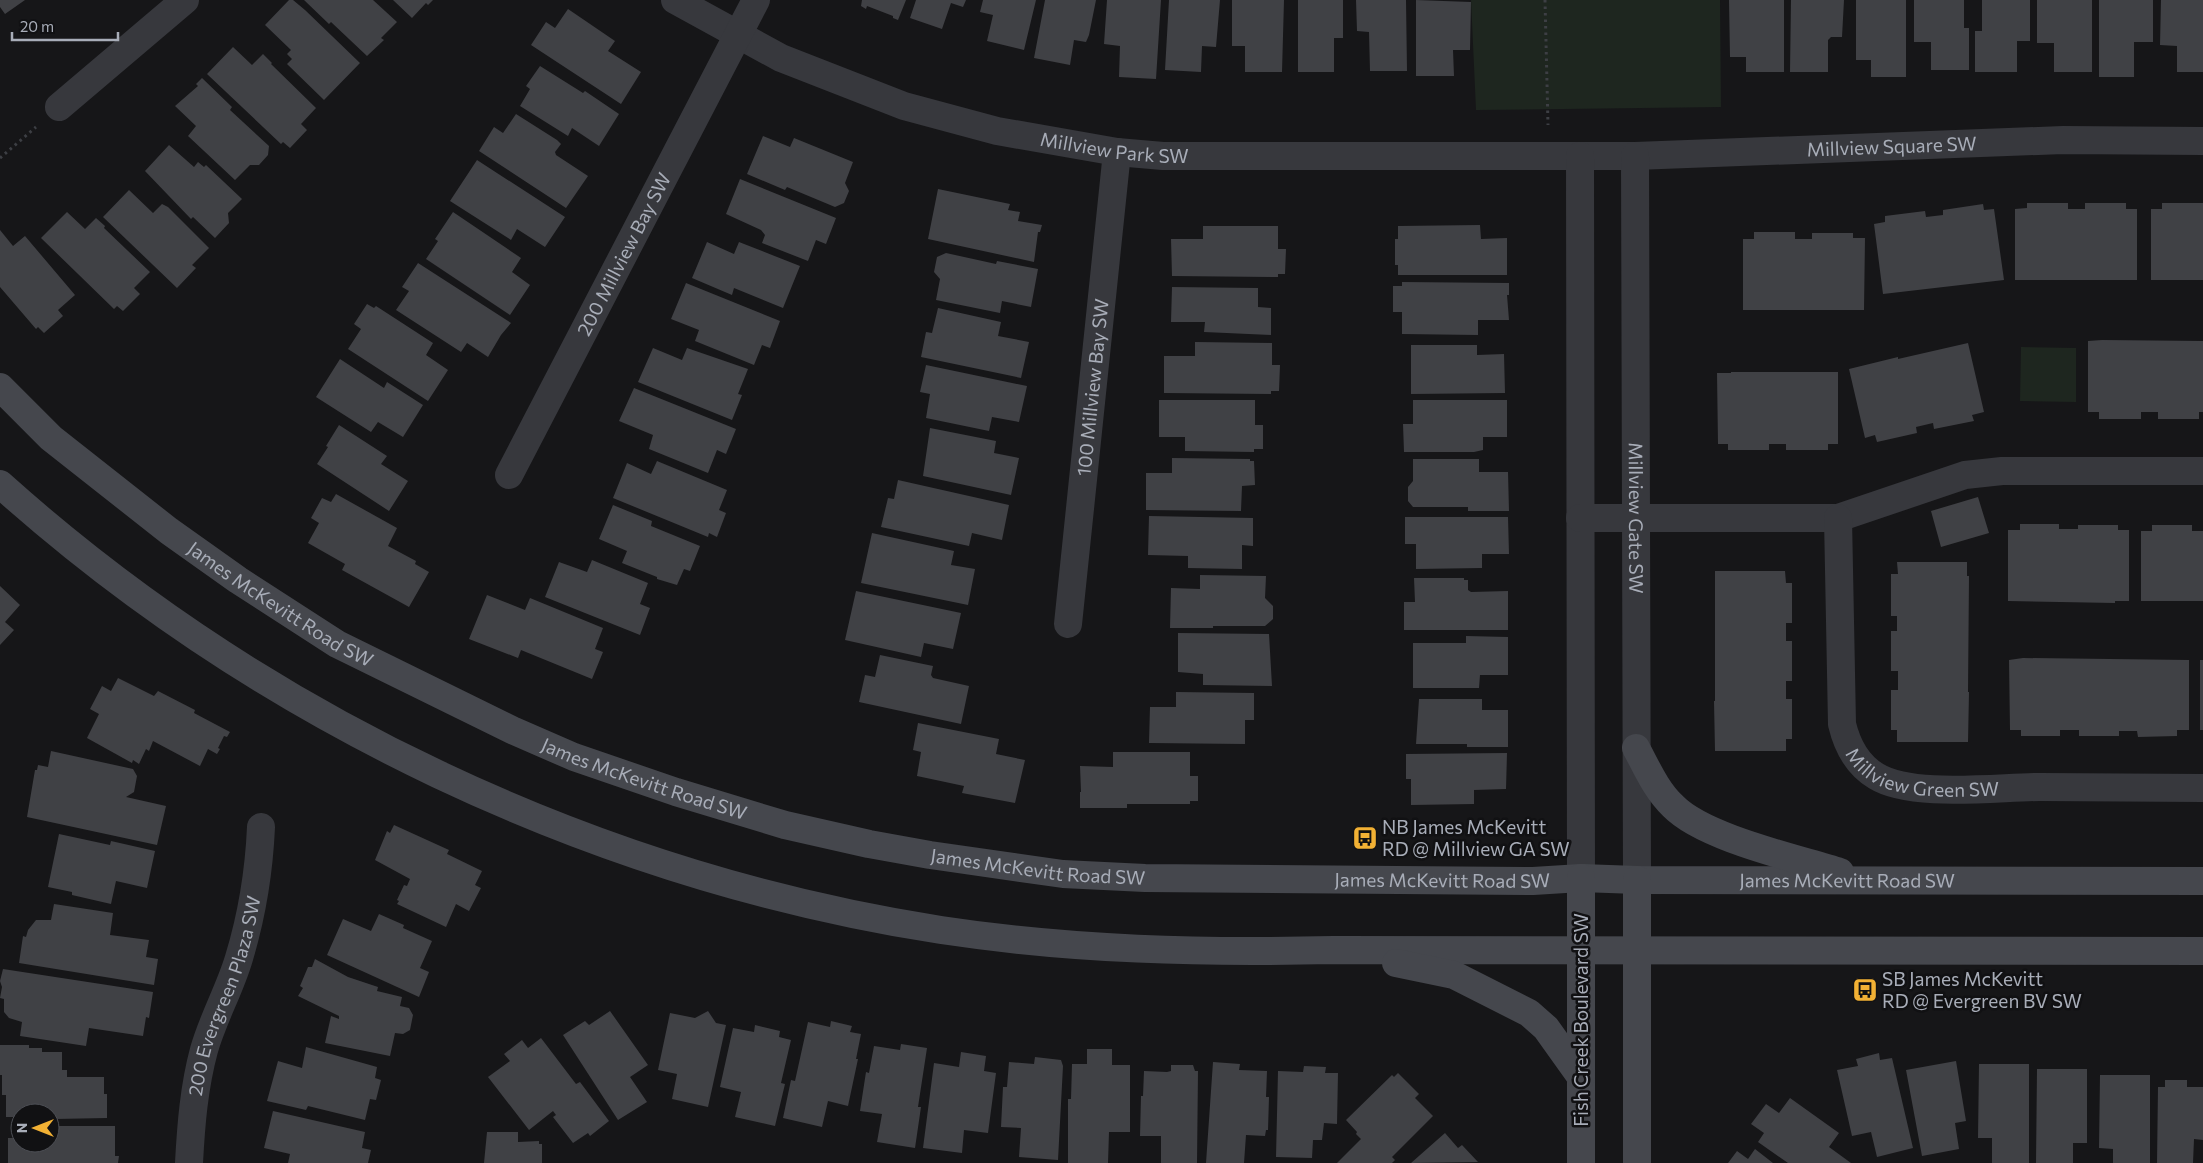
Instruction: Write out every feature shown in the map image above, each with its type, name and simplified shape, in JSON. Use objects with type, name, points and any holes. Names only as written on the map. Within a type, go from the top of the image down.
[{"type":"main road","name":"James McKevitt Road SW","points":[[0,388],[51,438],[169,531],[238,580],[337,644],[512,730],[574,757],[676,792],[785,825],[869,844],[1062,874],[1145,878],[1533,881],[1581,878],[1637,880],[2203,881]]},
{"type":"main road","points":[[0,484],[68,543],[163,615],[269,684],[371,741],[426,769],[547,822],[613,846],[701,875],[842,911],[942,930],[1066,945],[1128,950],[1221,952],[1334,950],[2203,952]]},
{"type":"main road","points":[[1636,748],[1663,795],[1687,819],[1722,835],[1868,880]]},
{"type":"main road","name":"Fish Creek Boulevard SW","points":[[1581,878],[1581,1163]]},
{"type":"main road","points":[[1637,880],[1637,1163]]},
{"type":"main road","points":[[1334,950],[1454,975],[1529,1013],[1546,1028],[1581,1077]]},
{"type":"street","points":[[60,107],[184,0]]},
{"type":"street","name":"Millview Park SW","points":[[675,0],[781,58],[904,106],[997,131],[1117,152],[1163,156],[1580,156]]},
{"type":"street","name":"200 Millview Bay SW","points":[[509,475],[756,0]]},
{"type":"street","name":"Millview Square SW","points":[[1580,156],[1635,156],[2053,141],[2203,141]]},
{"type":"street","name":"100 Millview Bay SW","points":[[1068,624],[1117,152]]},
{"type":"street","points":[[1580,156],[1581,878]]},
{"type":"street","name":"Millview Gate SW","points":[[1635,156],[1637,880]]},
{"type":"street","points":[[1580,518],[1838,518],[1965,475],[2002,470],[2203,471]]},
{"type":"street","name":"Millview Green SW","points":[[1838,518],[1842,724],[1845,739],[1856,760],[1875,776],[1895,785],[1916,789],[2039,787],[2203,788]]},
{"type":"street","name":"200 Evergreen Plaza SW","points":[[189,1163],[191,1127],[204,1050],[239,959],[252,911],[259,869],[261,827]]},
{"type":"path","points":[[1544,0],[1549,156]]},
{"type":"path","points":[[0,158],[60,107]]},
{"type":"shaded area","points":[[1471,0],[1720,0],[1721,107],[1476,110]]},
{"type":"shaded area","points":[[2021,347],[2076,348],[2076,402],[2020,401]]},
{"type":"building","points":[[0,0],[25,0],[5,14],[0,7]]},
{"type":"building","points":[[289,0],[293,0],[305,10],[360,63],[324,100],[287,64],[292,59],[287,54],[291,50],[265,25]]},
{"type":"building","points":[[304,0],[373,0],[397,22],[381,38],[384,40],[367,56]]},
{"type":"building","points":[[393,0],[433,0],[428,5],[426,3],[412,18]]},
{"type":"building","points":[[862,0],[906,0],[898,20],[893,18],[893,16],[867,6],[866,9],[861,6]]},
{"type":"building","points":[[916,0],[966,0],[963,7],[951,3],[942,29],[910,18]]},
{"type":"building","points":[[983,0],[1036,0],[1024,50],[987,41],[993,15],[980,12]]},
{"type":"building","points":[[1045,0],[1096,0],[1089,35],[1086,42],[1074,40],[1070,65],[1034,58]]},
{"type":"building","points":[[1107,0],[1161,0],[1156,79],[1119,77],[1120,46],[1104,44]]},
{"type":"building","points":[[1169,0],[1220,0],[1216,47],[1202,46],[1201,72],[1165,70]]},
{"type":"building","points":[[1232,0],[1284,0],[1282,72],[1245,72],[1245,46],[1232,46]]},
{"type":"building","points":[[1298,0],[1343,0],[1343,38],[1334,38],[1334,72],[1298,72]]},
{"type":"building","points":[[1356,0],[1406,0],[1407,71],[1370,71],[1369,32],[1357,31]]},
{"type":"building","points":[[1416,0],[1471,2],[1470,50],[1453,50],[1454,76],[1416,76]]},
{"type":"building","points":[[1729,0],[1784,0],[1784,72],[1746,72],[1746,57],[1730,57]]},
{"type":"building","points":[[1791,0],[1844,0],[1842,37],[1831,37],[1828,40],[1828,72],[1790,72]]},
{"type":"building","points":[[1856,0],[1906,0],[1906,77],[1871,77],[1871,60],[1856,60]]},
{"type":"building","points":[[1914,0],[1964,0],[1964,28],[1969,28],[1969,70],[1931,70],[1931,42],[1914,42]]},
{"type":"building","points":[[1982,0],[2030,0],[2030,41],[2017,41],[2017,72],[1975,72],[1975,31],[1982,31]]},
{"type":"building","points":[[2037,0],[2092,0],[2092,72],[2054,72],[2054,43],[2037,43]]},
{"type":"building","points":[[2099,0],[2153,0],[2153,42],[2134,42],[2134,77],[2099,77]]},
{"type":"building","points":[[2161,0],[2203,0],[2203,72],[2177,72],[2177,46],[2160,45]]},
{"type":"building","points":[[568,9],[615,41],[608,51],[641,72],[621,104],[531,45],[546,22],[555,28]]},
{"type":"building","points":[[233,47],[252,65],[263,54],[316,108],[301,124],[307,130],[290,148],[283,142],[281,144],[207,74]]},
{"type":"building","points":[[540,66],[583,93],[585,91],[619,114],[599,146],[572,128],[568,136],[520,106],[530,89],[526,86]]},
{"type":"building","points":[[202,78],[232,107],[230,110],[269,146],[268,155],[259,165],[250,165],[235,180],[188,136],[196,126],[175,106],[198,86],[196,84]]},
{"type":"building","points":[[516,114],[557,140],[561,144],[555,152],[556,155],[588,176],[566,208],[479,151],[494,127],[503,133]]},
{"type":"building","points":[[763,136],[790,147],[794,138],[853,162],[845,183],[849,191],[844,203],[835,207],[787,187],[785,190],[747,174]]},
{"type":"building","points":[[169,145],[194,167],[198,162],[204,167],[206,165],[242,199],[228,213],[229,223],[215,238],[193,217],[191,219],[145,171]]},
{"type":"building","points":[[477,160],[565,217],[545,247],[517,229],[511,240],[450,201]]},
{"type":"building","points":[[740,179],[836,218],[826,244],[816,240],[808,261],[762,243],[765,235],[761,230],[726,214]]},
{"type":"building","points":[[938,189],[1010,204],[1008,210],[1020,212],[1018,221],[1042,225],[1040,232],[1038,232],[1034,262],[928,239]]},
{"type":"building","points":[[129,190],[153,213],[162,204],[168,207],[209,248],[192,265],[196,268],[177,288],[103,217]]},
{"type":"building","points":[[2027,203],[2068,203],[2068,209],[2085,209],[2085,203],[2126,203],[2126,209],[2137,209],[2137,280],[2015,280],[2015,209],[2027,208]]},
{"type":"building","points":[[2162,203],[2203,203],[2203,280],[2151,280],[2151,209],[2162,209]]},
{"type":"building","points":[[1983,204],[1984,210],[1994,209],[2004,280],[1883,294],[1874,224],[1885,222],[1885,216],[1925,211],[1926,217],[1943,215],[1943,210]]},
{"type":"building","points":[[67,212],[85,229],[96,218],[150,272],[134,288],[140,294],[123,311],[117,306],[114,309],[41,238]]},
{"type":"building","points":[[453,212],[521,258],[512,272],[530,285],[510,315],[426,259],[438,241],[435,239]]},
{"type":"building","points":[[1480,225],[1481,239],[1507,238],[1507,275],[1398,275],[1398,265],[1395,265],[1395,239],[1398,239],[1398,226]]},
{"type":"building","points":[[1203,226],[1278,226],[1278,249],[1286,249],[1285,274],[1278,274],[1278,277],[1172,276],[1171,239],[1203,239]]},
{"type":"building","points":[[0,230],[13,246],[25,236],[75,295],[58,310],[63,316],[44,333],[38,327],[36,329],[0,287]]},
{"type":"building","points":[[1754,232],[1795,232],[1795,239],[1812,239],[1812,233],[1853,233],[1853,238],[1865,238],[1864,310],[1743,310],[1743,239],[1754,239]]},
{"type":"building","points":[[707,242],[734,254],[739,242],[800,266],[783,308],[734,288],[732,295],[692,278]]},
{"type":"building","points":[[946,253],[996,264],[997,261],[1038,269],[1031,307],[1002,301],[1000,313],[936,300],[940,279],[934,272],[937,257]]},
{"type":"building","points":[[418,263],[511,323],[501,335],[488,357],[467,343],[461,352],[396,310],[409,291],[402,287]]},
{"type":"building","points":[[1402,282],[1509,283],[1509,295],[1507,295],[1509,320],[1478,320],[1478,335],[1402,334],[1402,312],[1393,312],[1393,286],[1402,286]]},
{"type":"building","points":[[686,283],[780,321],[770,348],[762,345],[754,365],[695,341],[699,330],[671,319]]},
{"type":"building","points":[[1172,287],[1258,288],[1258,307],[1271,308],[1271,335],[1204,332],[1205,322],[1171,322]]},
{"type":"building","points":[[367,304],[374,308],[376,306],[433,343],[426,355],[448,370],[428,401],[348,349],[361,329],[354,324]]},
{"type":"building","points":[[938,308],[1001,322],[998,336],[1029,342],[1021,378],[921,357],[926,332],[932,333]]},
{"type":"building","points":[[2088,341],[2203,341],[2203,412],[2199,412],[2199,419],[2158,419],[2158,412],[2141,412],[2141,419],[2099,419],[2099,412],[2088,412]]},
{"type":"building","points":[[1195,342],[1272,343],[1272,365],[1280,365],[1279,391],[1271,391],[1271,394],[1164,393],[1164,356],[1195,356]]},
{"type":"building","points":[[1968,343],[1984,412],[1972,415],[1974,421],[1934,429],[1933,423],[1916,427],[1917,433],[1877,442],[1875,435],[1865,438],[1849,369]]},
{"type":"building","points":[[1411,345],[1477,345],[1477,355],[1504,354],[1505,393],[1411,394]]},
{"type":"building","points":[[653,348],[682,360],[687,348],[748,369],[738,394],[742,395],[732,420],[638,382]]},
{"type":"building","points":[[340,359],[384,388],[387,382],[423,405],[403,437],[378,422],[371,432],[316,397]]},
{"type":"building","points":[[926,365],[1027,386],[1019,422],[992,417],[989,431],[926,418],[930,394],[920,392]]},
{"type":"building","points":[[1838,372],[1838,444],[1828,444],[1828,450],[1786,450],[1786,444],[1769,444],[1769,450],[1728,450],[1728,444],[1718,444],[1717,373]]},
{"type":"building","points":[[634,388],[736,429],[726,454],[717,450],[708,473],[649,449],[653,435],[619,421]]},
{"type":"building","points":[[1159,400],[1255,400],[1255,425],[1263,425],[1263,449],[1254,449],[1254,452],[1185,451],[1185,437],[1159,437]]},
{"type":"building","points":[[1413,400],[1507,400],[1507,437],[1483,437],[1483,450],[1474,452],[1404,452],[1403,424],[1413,424]]},
{"type":"building","points":[[339,425],[387,456],[381,464],[408,481],[389,511],[317,464]]},
{"type":"building","points":[[930,428],[996,441],[994,453],[1019,458],[1011,495],[923,476]]},
{"type":"building","points":[[1172,458],[1250,459],[1250,461],[1254,461],[1255,485],[1242,486],[1241,511],[1146,510],[1146,473],[1172,473]]},
{"type":"building","points":[[1413,459],[1479,459],[1479,472],[1508,472],[1509,511],[1468,511],[1468,507],[1413,507],[1408,501],[1408,487],[1413,481]]},
{"type":"building","points":[[657,461],[727,490],[719,510],[726,513],[717,537],[709,533],[708,537],[613,498],[627,463],[651,474]]},
{"type":"building","points":[[898,480],[1009,505],[1002,540],[972,533],[969,546],[881,527],[888,498],[894,499]]},
{"type":"building","points":[[336,494],[397,528],[388,546],[416,561],[415,564],[429,572],[409,607],[342,570],[345,564],[308,543],[319,523],[311,518],[322,498],[331,502]]},
{"type":"building","points":[[1978,497],[1989,533],[1941,547],[1931,511]]},
{"type":"building","points":[[613,505],[652,521],[651,526],[700,546],[690,571],[684,569],[677,585],[657,579],[657,577],[622,563],[627,551],[599,539]]},
{"type":"building","points":[[1149,516],[1253,518],[1253,546],[1242,545],[1242,569],[1188,568],[1188,556],[1148,555]]},
{"type":"building","points":[[1405,517],[1508,517],[1509,554],[1482,554],[1482,568],[1416,569],[1416,544],[1405,544]]},
{"type":"building","points":[[2020,524],[2059,524],[2059,529],[2078,529],[2078,525],[2118,525],[2118,530],[2129,530],[2129,601],[2115,601],[2115,603],[2008,601],[2008,530],[2020,530]]},
{"type":"building","points":[[2152,525],[2192,525],[2192,531],[2203,531],[2203,601],[2141,601],[2141,531],[2152,531]]},
{"type":"building","points":[[872,533],[954,551],[951,565],[975,569],[968,605],[861,583]]},
{"type":"building","points":[[592,560],[648,583],[640,604],[650,608],[640,635],[545,597],[559,562],[587,572]]},
{"type":"building","points":[[1897,562],[1967,562],[1967,576],[1969,576],[1968,742],[1897,742],[1897,730],[1891,730],[1891,690],[1898,690],[1898,671],[1891,671],[1891,631],[1897,631],[1897,616],[1891,616],[1891,574],[1898,574]]},
{"type":"building","points":[[1715,571],[1785,571],[1786,583],[1792,583],[1792,623],[1786,623],[1786,641],[1792,641],[1792,681],[1786,681],[1786,699],[1792,699],[1792,739],[1786,739],[1786,751],[1715,751]]},
{"type":"building","points":[[1200,575],[1266,576],[1265,598],[1273,606],[1273,619],[1265,626],[1170,628],[1171,588],[1200,589]]},
{"type":"building","points":[[1414,578],[1464,578],[1464,580],[1468,580],[1468,590],[1471,592],[1508,591],[1508,630],[1404,630],[1404,602],[1415,602]]},
{"type":"building","points":[[0,586],[20,605],[5,622],[14,630],[0,645]]},
{"type":"building","points":[[856,591],[961,613],[953,649],[924,643],[921,657],[845,640]]},
{"type":"building","points":[[487,595],[525,610],[530,598],[603,628],[595,649],[603,652],[592,679],[521,650],[518,658],[469,639]]},
{"type":"building","points":[[1178,633],[1269,634],[1272,686],[1203,685],[1203,674],[1178,672]]},
{"type":"building","points":[[1466,636],[1508,637],[1508,675],[1480,675],[1479,688],[1413,688],[1413,643],[1466,643]]},
{"type":"building","points":[[880,655],[933,666],[931,675],[933,678],[969,686],[961,724],[859,702],[865,675],[875,677]]},
{"type":"building","points":[[2023,658],[2189,660],[2189,730],[2177,730],[2177,736],[2138,737],[2137,731],[2119,731],[2119,736],[2079,736],[2079,730],[2060,730],[2060,736],[2021,736],[2021,730],[2010,730],[2009,660]]},
{"type":"building","points":[[2200,660],[2203,660],[2203,730],[2200,730]]},
{"type":"building","points":[[118,678],[154,696],[158,691],[195,710],[194,713],[230,732],[227,737],[224,736],[217,754],[208,749],[200,766],[153,741],[149,751],[146,749],[139,764],[133,760],[132,763],[87,738],[99,714],[90,709],[102,686],[111,691]]},
{"type":"building","points":[[1176,692],[1254,693],[1254,720],[1245,720],[1245,744],[1149,743],[1150,707],[1176,707]]},
{"type":"building","points":[[1419,699],[1482,699],[1482,710],[1508,710],[1508,747],[1467,747],[1467,744],[1416,744]]},
{"type":"building","points":[[918,723],[999,739],[996,754],[1025,760],[1015,803],[962,793],[964,786],[917,776],[921,752],[913,750]]},
{"type":"building","points":[[51,751],[133,769],[137,776],[134,792],[126,797],[166,806],[157,845],[27,817],[35,770],[37,770],[38,765],[48,767]]},
{"type":"building","points":[[1113,752],[1190,752],[1190,776],[1198,776],[1198,801],[1190,801],[1190,804],[1127,804],[1127,808],[1080,808],[1080,766],[1113,767]]},
{"type":"building","points":[[1507,753],[1506,789],[1474,790],[1474,804],[1411,805],[1411,779],[1406,779],[1406,754]]},
{"type":"building","points":[[394,825],[449,850],[447,854],[482,871],[475,885],[481,888],[469,911],[456,904],[446,927],[397,904],[404,885],[407,886],[410,879],[375,860],[387,831],[390,833]]},
{"type":"building","points":[[59,834],[110,845],[111,841],[155,851],[147,888],[116,881],[111,904],[48,887]]},
{"type":"building","points":[[54,904],[113,913],[110,935],[149,940],[146,957],[158,959],[154,985],[19,963],[23,936],[26,937],[28,930],[36,920],[51,920]]},
{"type":"building","points":[[379,914],[404,925],[403,928],[432,941],[420,968],[429,972],[419,997],[327,955],[343,919],[371,931]]},
{"type":"building","points":[[315,959],[348,977],[378,987],[377,991],[402,997],[400,1006],[409,1008],[413,1015],[410,1030],[403,1034],[395,1033],[390,1056],[325,1043],[331,1016],[339,1019],[339,1016],[298,996],[303,988],[300,986],[308,967],[312,967]]},
{"type":"building","points":[[3,969],[153,992],[149,1018],[146,1017],[143,1036],[89,1028],[86,1046],[20,1036],[22,1022],[9,1018],[4,1012],[4,999],[0,998],[2,987],[0,981]]},
{"type":"building","points":[[610,1011],[648,1065],[630,1077],[647,1102],[618,1120],[563,1035],[585,1021],[589,1025]]},
{"type":"building","points":[[708,1011],[716,1023],[726,1025],[708,1107],[672,1099],[677,1074],[658,1070],[670,1013],[695,1018]]},
{"type":"building","points":[[831,1021],[852,1026],[850,1032],[861,1034],[848,1106],[828,1101],[822,1127],[783,1118],[791,1080],[795,1081],[808,1022],[830,1027]]},
{"type":"building","points":[[755,1025],[780,1031],[779,1037],[791,1040],[781,1083],[785,1084],[775,1126],[735,1117],[741,1092],[720,1087],[733,1028],[754,1032]]},
{"type":"building","points":[[541,1038],[576,1084],[580,1082],[609,1121],[590,1136],[588,1133],[573,1143],[553,1117],[556,1115],[553,1111],[529,1130],[488,1077],[510,1061],[504,1054],[522,1040],[528,1048]]},
{"type":"building","points":[[901,1044],[927,1048],[918,1107],[921,1107],[915,1148],[877,1142],[882,1114],[860,1111],[866,1072],[869,1073],[874,1046],[900,1050]]},
{"type":"building","points":[[0,1045],[29,1045],[29,1048],[42,1048],[42,1052],[62,1052],[62,1070],[67,1070],[67,1077],[104,1077],[104,1094],[107,1094],[107,1118],[60,1119],[60,1103],[10,1103],[10,1117],[6,1117],[6,1095],[2,1095],[2,1075],[0,1075]]},
{"type":"building","points":[[306,1047],[377,1067],[375,1078],[381,1080],[376,1100],[370,1099],[365,1120],[308,1106],[306,1110],[267,1101],[278,1061],[302,1068]]},
{"type":"building","points":[[1087,1049],[1112,1049],[1112,1065],[1130,1065],[1130,1132],[1109,1132],[1108,1163],[1068,1163],[1068,1099],[1071,1099],[1072,1064],[1087,1064]]},
{"type":"building","points":[[961,1052],[986,1056],[984,1071],[996,1073],[988,1133],[964,1130],[962,1153],[923,1148],[934,1063],[959,1067]]},
{"type":"building","points":[[1879,1053],[1880,1060],[1892,1058],[1913,1148],[1877,1157],[1871,1132],[1852,1136],[1837,1070],[1858,1066],[1856,1059]]},
{"type":"building","points":[[1035,1057],[1061,1060],[1063,1066],[1058,1160],[1019,1157],[1021,1128],[1001,1127],[1003,1087],[1007,1087],[1009,1062],[1034,1064]]},
{"type":"building","points":[[1956,1061],[1966,1121],[1955,1123],[1959,1149],[1922,1156],[1906,1070]]},
{"type":"building","points":[[1213,1062],[1240,1064],[1239,1070],[1267,1071],[1266,1097],[1269,1097],[1268,1130],[1266,1130],[1265,1136],[1246,1135],[1244,1163],[1206,1163]]},
{"type":"building","points":[[1979,1064],[2029,1064],[2029,1163],[1992,1163],[1992,1138],[1978,1138]]},
{"type":"building","points":[[1171,1065],[1193,1065],[1195,1071],[1198,1071],[1197,1163],[1161,1163],[1161,1136],[1140,1136],[1144,1071],[1167,1072],[1171,1071]]},
{"type":"building","points":[[1304,1066],[1326,1067],[1325,1073],[1338,1073],[1337,1124],[1324,1123],[1322,1140],[1313,1140],[1312,1158],[1276,1157],[1278,1071],[1303,1072]]},
{"type":"building","points":[[2037,1069],[2087,1069],[2087,1143],[2073,1143],[2073,1163],[2036,1163]]},
{"type":"building","points":[[1398,1073],[1419,1094],[1415,1098],[1433,1116],[1392,1157],[1395,1160],[1392,1163],[1337,1163],[1361,1139],[1346,1120],[1392,1075],[1394,1077]]},
{"type":"building","points":[[2100,1075],[2150,1075],[2150,1163],[2113,1163],[2113,1149],[2099,1148]]},
{"type":"building","points":[[2165,1080],[2187,1080],[2187,1087],[2203,1087],[2203,1140],[2194,1139],[2193,1163],[2157,1163],[2158,1087],[2165,1087]]},
{"type":"building","points":[[1790,1098],[1839,1133],[1829,1147],[1851,1163],[1788,1163],[1758,1142],[1764,1133],[1751,1124],[1766,1104],[1779,1113]]},
{"type":"building","points":[[273,1111],[365,1132],[362,1148],[371,1150],[368,1163],[288,1163],[290,1154],[264,1148]]},
{"type":"building","points":[[60,1126],[115,1126],[115,1156],[119,1156],[118,1163],[8,1163],[8,1138],[10,1138],[10,1153],[60,1153]]},
{"type":"building","points":[[487,1132],[518,1132],[518,1142],[539,1141],[539,1144],[542,1144],[542,1163],[484,1163]]},
{"type":"building","points":[[1445,1133],[1458,1148],[1462,1145],[1478,1162],[1411,1163]]},
{"type":"building","points":[[1755,1149],[1773,1163],[1728,1163],[1737,1151],[1748,1159]]},
{"type":"place","name":"NB James McKevitt RD @ Millview GA SW","points":[[1365,838]]},
{"type":"place","name":"SB James McKevitt RD @ Evergreen BV SW","points":[[1865,990]]}]
